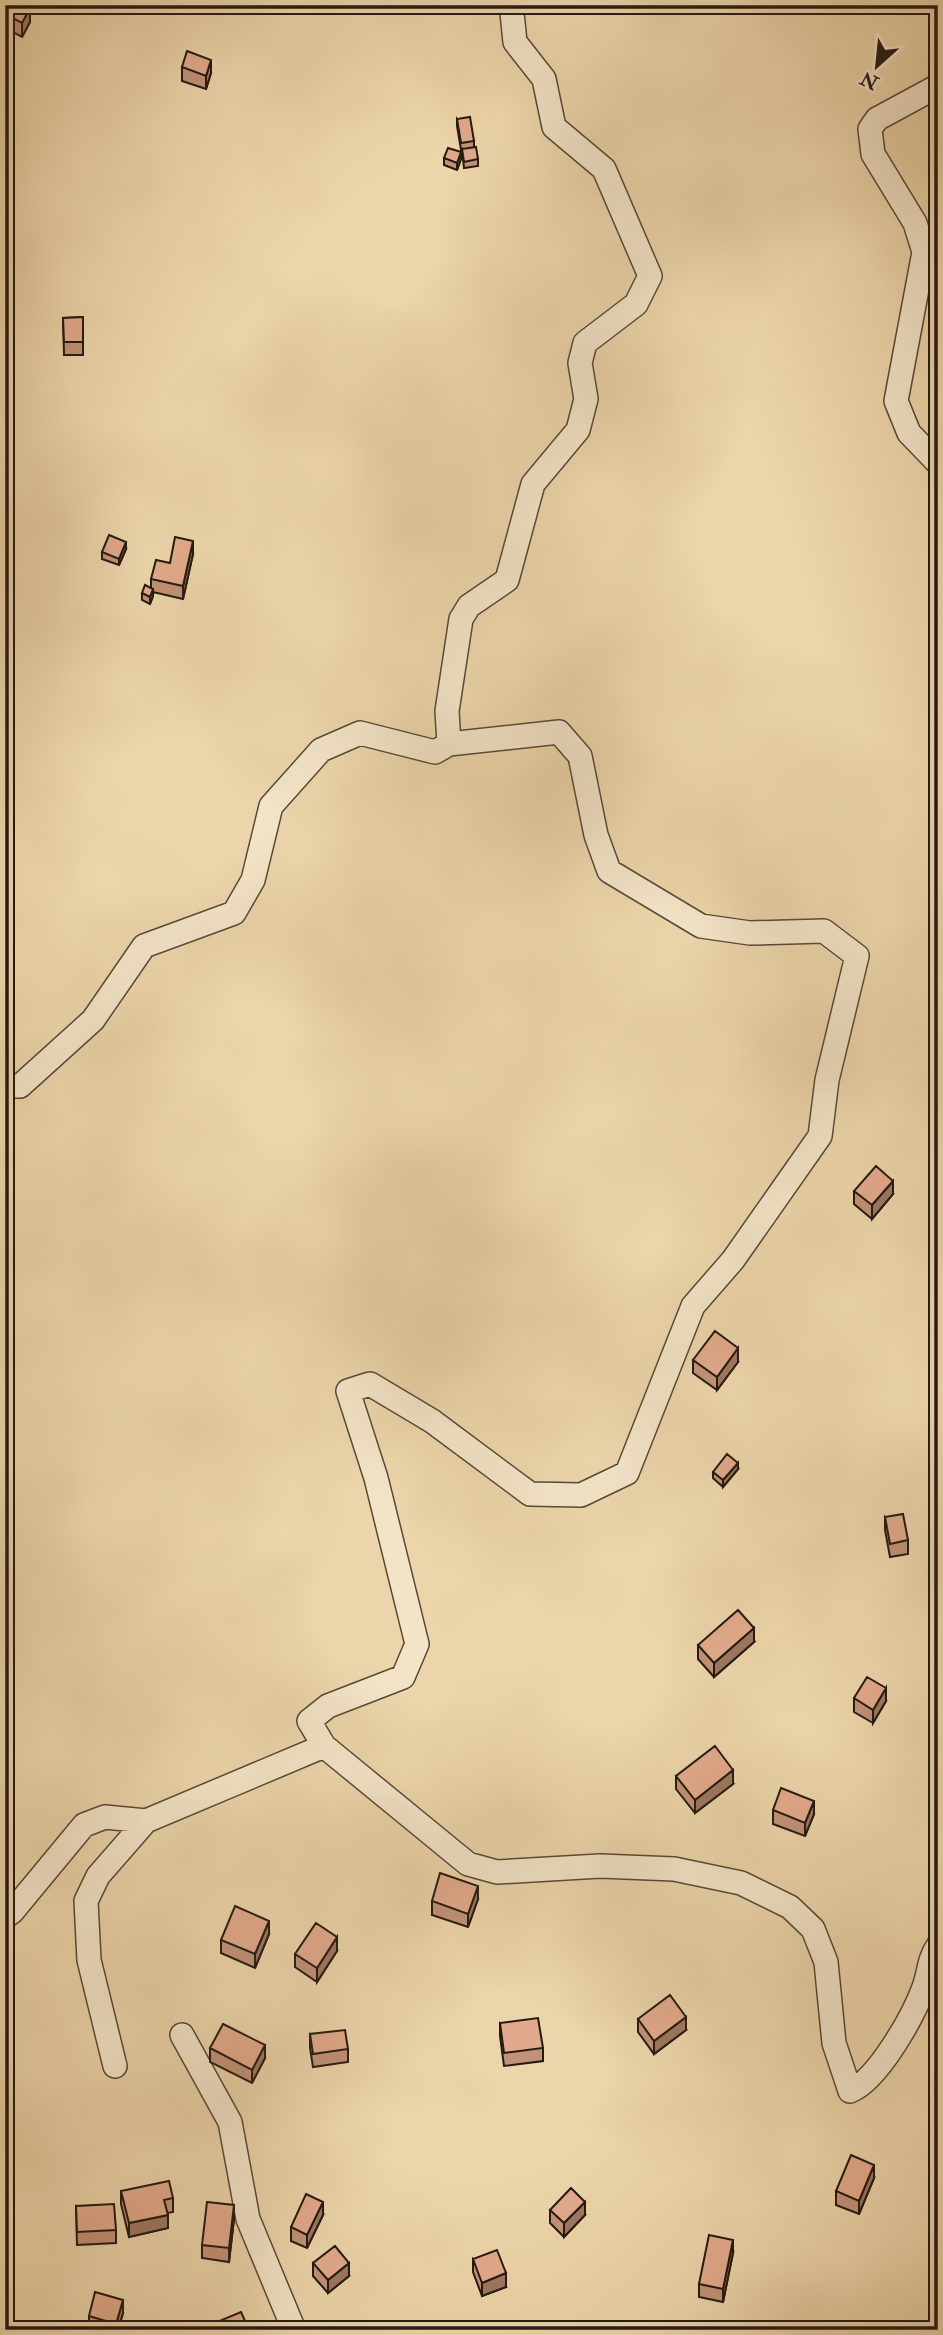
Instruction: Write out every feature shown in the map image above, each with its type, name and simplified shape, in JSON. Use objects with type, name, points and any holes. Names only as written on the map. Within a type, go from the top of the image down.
[{"type":"street","points":[[449,744],[447,712],[461,619],[469,606],[507,580],[533,484],[578,430],[586,400],[580,363],[585,343],[636,304],[650,276],[604,169],[554,127],[544,79],[515,42],[512,13],[516,5]]},
{"type":"street","points":[[938,86],[877,120],[870,128],[873,154],[915,223],[924,252],[896,401],[909,433],[938,463]]},
{"type":"street","points":[[5,1086],[20,1086],[93,1020],[145,946],[234,913],[253,880],[271,806],[321,750],[360,733],[435,752],[449,744],[559,732],[580,756],[596,835],[610,871],[701,926],[750,933],[824,931],[857,956],[827,1080],[820,1136],[733,1260],[693,1306],[627,1473],[580,1495],[530,1494],[432,1421],[370,1384],[348,1391],[376,1478],[417,1644],[403,1677],[328,1706],[309,1721],[324,1746],[468,1864],[497,1872],[600,1866],[674,1869],[741,1883],[790,1907],[813,1929],[826,1962],[834,2043],[850,2091],[862,2086],[904,2030],[925,1984],[930,1959],[938,1946]]},
{"type":"street","points":[[115,2066],[89,1960],[86,1901],[98,1876],[146,1821],[324,1746]]},
{"type":"street","points":[[5,1917],[84,1825],[105,1817],[146,1821]]},
{"type":"street","points":[[182,2035],[230,2122],[248,2219],[293,2330]]},
{"type":"building","points":[[5,5],[24,5],[30,8],[22,23],[5,14]]},
{"type":"building","points":[[187,51],[211,60],[206,76],[182,67]]},
{"type":"building","points":[[470,117],[474,141],[461,143],[457,119]]},
{"type":"building","points":[[476,147],[478,159],[464,162],[462,149]]},
{"type":"building","points":[[448,148],[461,152],[457,163],[444,158]]},
{"type":"building","points":[[83,317],[83,342],[64,342],[63,318]]},
{"type":"building","points":[[109,535],[126,542],[119,559],[102,552]]},
{"type":"building","points":[[175,537],[193,541],[183,586],[151,579],[156,560],[170,563]]},
{"type":"building","points":[[145,585],[153,589],[150,597],[142,593]]},
{"type":"building","points":[[938,1109],[938,1130],[930,1127]]},
{"type":"building","points":[[876,1166],[893,1181],[872,1205],[854,1191]]},
{"type":"building","points":[[715,1331],[738,1348],[717,1377],[693,1360]]},
{"type":"building","points":[[727,1454],[738,1463],[723,1480],[713,1472]]},
{"type":"building","points":[[903,1514],[908,1540],[890,1544],[885,1517]]},
{"type":"building","points":[[738,1610],[754,1628],[714,1663],[698,1645]]},
{"type":"building","points":[[867,1677],[886,1688],[873,1710],[854,1698]]},
{"type":"building","points":[[715,1746],[733,1770],[695,1800],[676,1776]]},
{"type":"building","points":[[781,1788],[814,1801],[805,1823],[773,1810]]},
{"type":"building","points":[[440,1873],[478,1886],[468,1914],[432,1901]]},
{"type":"building","points":[[235,1906],[269,1921],[255,1954],[221,1940]]},
{"type":"building","points":[[316,1923],[337,1937],[317,1968],[295,1954]]},
{"type":"building","points":[[670,1995],[686,2017],[654,2041],[638,2019]]},
{"type":"building","points":[[538,2018],[543,2048],[504,2053],[500,2023]]},
{"type":"building","points":[[223,2024],[265,2045],[252,2070],[210,2048]]},
{"type":"building","points":[[345,2030],[348,2049],[313,2054],[310,2034]]},
{"type":"building","points":[[938,2148],[938,2167],[929,2155]]},
{"type":"building","points":[[851,2155],[874,2165],[859,2201],[836,2191]]},
{"type":"building","points":[[169,2181],[173,2198],[164,2200],[168,2215],[129,2223],[121,2191]]},
{"type":"building","points":[[571,2188],[585,2202],[564,2223],[550,2210]]},
{"type":"building","points":[[306,2194],[323,2202],[307,2235],[291,2227]]},
{"type":"building","points":[[207,2202],[234,2205],[229,2248],[202,2245]]},
{"type":"building","points":[[114,2204],[116,2230],[77,2232],[76,2206]]},
{"type":"building","points":[[709,2235],[733,2240],[723,2289],[699,2284]]},
{"type":"building","points":[[335,2246],[349,2263],[328,2280],[313,2263]]},
{"type":"building","points":[[497,2250],[506,2273],[482,2283],[473,2259]]},
{"type":"building","points":[[95,2292],[123,2300],[116,2324],[89,2316]]},
{"type":"building","points":[[241,2312],[249,2330],[214,2330],[212,2324]]}]
